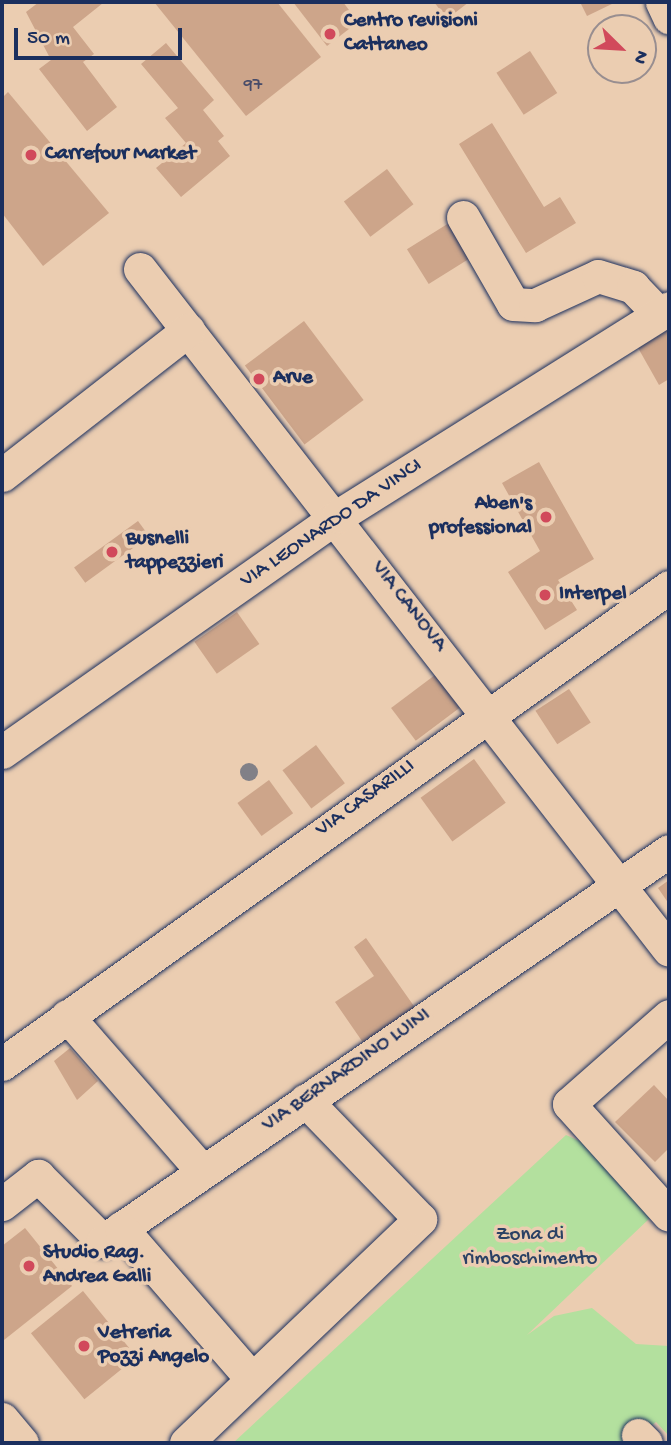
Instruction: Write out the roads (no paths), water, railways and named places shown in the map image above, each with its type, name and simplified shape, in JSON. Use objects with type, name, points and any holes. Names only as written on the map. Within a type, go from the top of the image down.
[{"type":"street","points":[[662,2],[669,17]]},
{"type":"street","points":[[463,217],[513,304],[535,304],[598,276],[633,288],[664,311]]},
{"type":"street","name":"VIA CANOVA","points":[[140,269],[489,710],[669,950]]},
{"type":"street","name":"VIA LEONARDO DA VINCI","points":[[2,752],[338,516],[664,311]]},
{"type":"street","points":[[2,475],[188,330]]},
{"type":"street","name":"VIA CASARILLI","points":[[2,1064],[489,710],[669,587]]},
{"type":"street","name":"VIA BERNARDINO LUINI","points":[[2,1203],[38,1177],[103,1241],[669,851]]},
{"type":"street","points":[[67,1016],[202,1171]]},
{"type":"street","points":[[669,1016],[569,1104],[669,1214]]},
{"type":"street","points":[[186,1443],[250,1377],[420,1219],[305,1100]]},
{"type":"street","points":[[121,1228],[250,1377]]},
{"type":"street","points":[[2,1419],[22,1443]]},
{"type":"place","name":"Centro revisioni Cattaneo","points":[[330,34]]},
{"type":"place","name":"Carrefour Market","points":[[31,155]]},
{"type":"place","name":"Arve","points":[[259,379]]},
{"type":"place","name":"Aben's professional","points":[[546,517]]},
{"type":"place","name":"Busnelli tappezzieri","points":[[112,552]]},
{"type":"place","name":"Interpel","points":[[545,595]]},
{"type":"place","name":"Studio Rag. Andrea Galli","points":[[29,1266]]},
{"type":"place","name":"Vetreria Pozzi Angelo","points":[[84,1346]]},
{"type":"park label","name":"Zona di rimboschimento","points":[[530,1248]]}]
